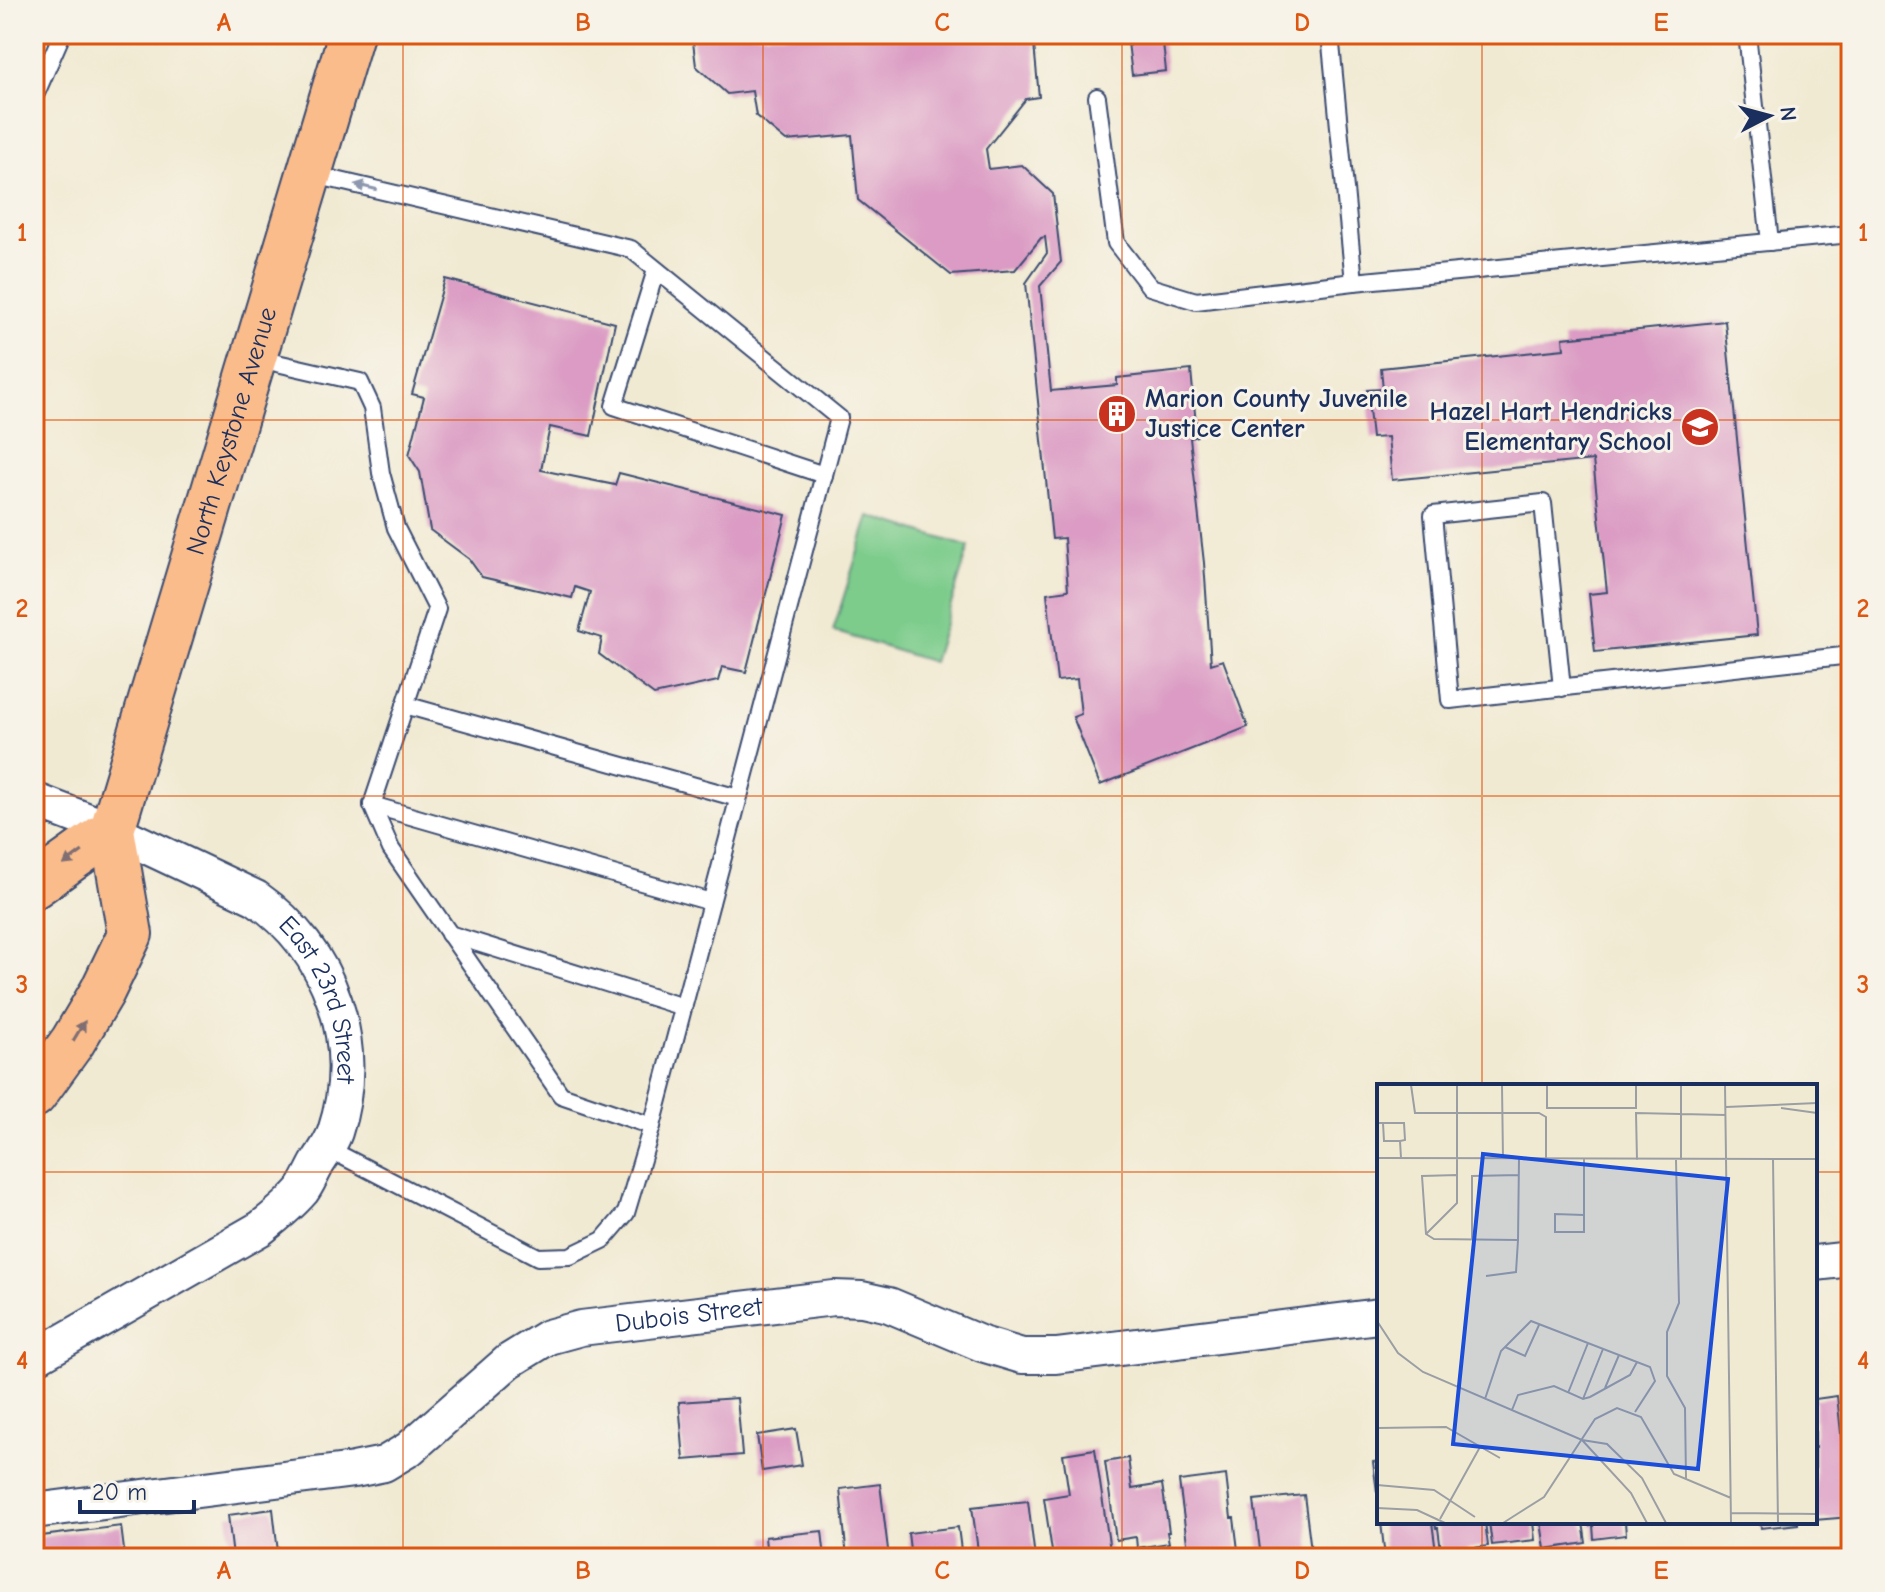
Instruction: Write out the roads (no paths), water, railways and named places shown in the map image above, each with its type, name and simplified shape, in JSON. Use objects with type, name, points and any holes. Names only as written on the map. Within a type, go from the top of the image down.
[{"type":"main road","name":"North Keystone Avenue","points":[[34,1095],[73,1041],[102,992],[130,934],[112,830],[351,34]]},
{"type":"main road","points":[[34,886],[112,830]]},
{"type":"street","name":"East 23rd Street","points":[[34,800],[112,830],[256,898],[271,909],[296,933],[326,977],[342,1027],[345,1062],[343,1097],[335,1132],[300,1193],[261,1228],[34,1358]]},
{"type":"street","points":[[1817,1263],[1851,1259]]},
{"type":"street","name":"Dubois Street","points":[[34,1511],[384,1464],[409,1449],[509,1361],[548,1337],[581,1328],[834,1298],[862,1299],[889,1305],[982,1344],[1022,1356],[1056,1356],[1377,1316]]},
{"type":"lane","points":[[34,98],[62,34]]},
{"type":"lane","points":[[1330,34],[1354,282]]},
{"type":"lane","points":[[1747,34],[1770,242]]},
{"type":"lane","points":[[1097,97],[1116,243],[1150,287],[1196,301],[1354,282],[1851,234]]},
{"type":"lane","points":[[309,174],[631,249],[839,418],[652,1126],[626,1213],[603,1240],[570,1256],[538,1257],[327,1148]]},
{"type":"lane","points":[[656,270],[614,406],[824,475]]},
{"type":"lane","points":[[254,357],[360,382],[372,408],[381,473],[396,528],[437,609],[372,805],[391,849],[561,1095],[652,1126]]},
{"type":"lane","points":[[1562,688],[1543,503],[1433,515],[1450,700],[1562,688],[1851,655]]},
{"type":"lane","points":[[405,705],[738,798]]},
{"type":"lane","points":[[372,805],[711,902]]},
{"type":"lane","points":[[449,934],[683,1007]]},
{"type":"place","name":"Marion County Juvenile Justice Center","points":[[1117,414]]},
{"type":"place","name":"Hazel Hart Hendricks Elementary School","points":[[1700,427]]}]
